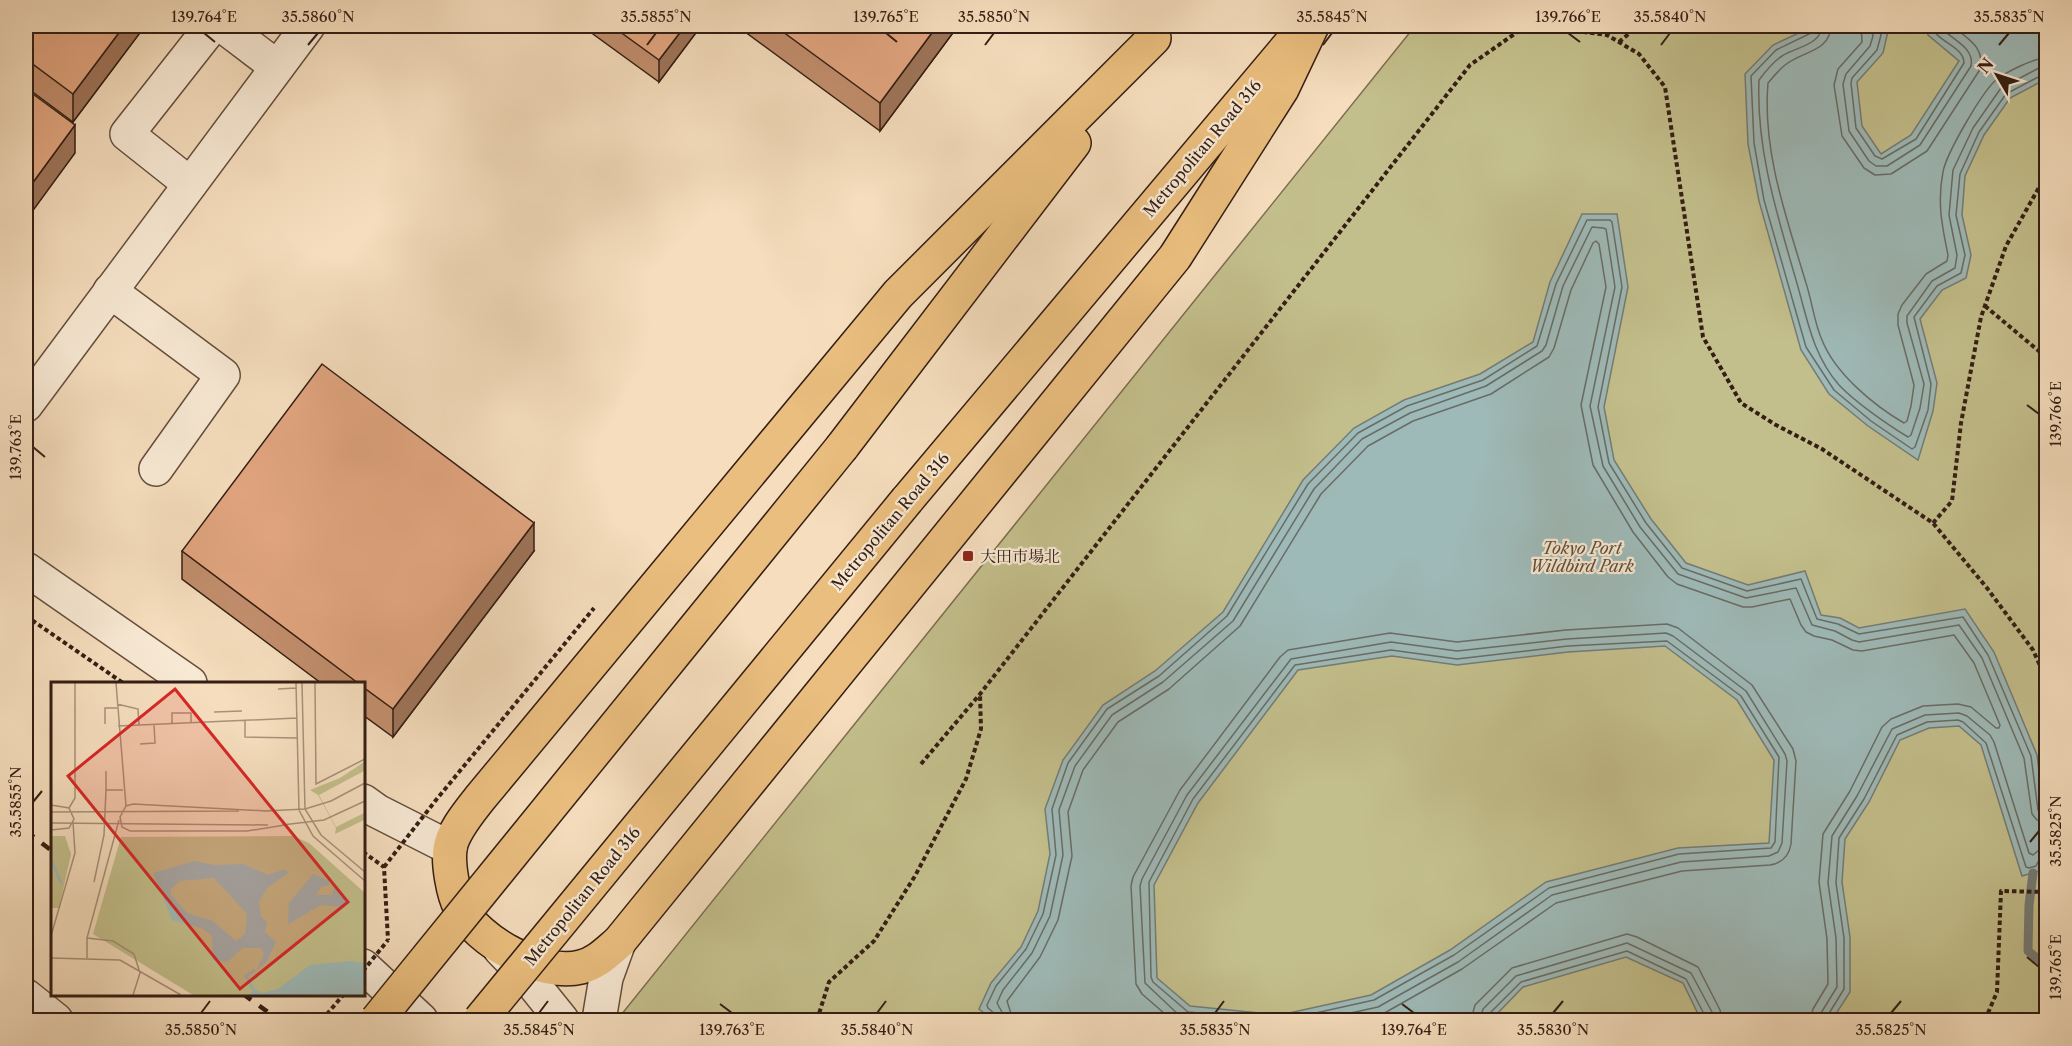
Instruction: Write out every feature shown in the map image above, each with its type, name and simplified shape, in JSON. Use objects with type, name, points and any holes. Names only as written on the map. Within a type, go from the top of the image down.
[{"type":"main road","name":"Metropolitan Road 316","points":[[480,1020],[907,500],[1305,26]]},
{"type":"main road","points":[[1159,32],[898,294],[480,798],[461,825],[450,848],[453,887],[460,907],[470,922],[489,938],[513,954],[536,964],[559,969],[581,967],[600,960],[619,942],[1175,257],[1282,89],[1312,26]]},
{"type":"main road","points":[[377,1020],[842,447],[1159,32]]},
{"type":"street","points":[[190,184],[127,134],[212,26]]},
{"type":"street","points":[[223,26],[277,67]]},
{"type":"street","points":[[30,390],[110,291],[308,26]]},
{"type":"street","points":[[110,291],[223,375],[156,469]]},
{"type":"street","points":[[26,569],[189,682]]},
{"type":"street","points":[[364,802],[377,811],[450,848]]},
{"type":"street","points":[[489,938],[529,979],[562,1020]]},
{"type":"street","points":[[599,1020],[606,978],[619,942]]},
{"type":"street","points":[[364,967],[421,1020]]},
{"type":"street","points":[[26,996],[56,1020]]},
{"type":"path","points":[[921,764],[980,694],[1470,65],[1526,26]]},
{"type":"path","points":[[1538,26],[1607,35],[1639,54],[1665,87],[1703,337],[1741,403],[1776,425],[1822,449],[1933,523],[1988,588],[2027,641],[2046,679]]},
{"type":"path","points":[[1619,42],[1638,26]]},
{"type":"path","points":[[1933,523],[1952,501],[1961,423],[1981,317],[2006,246],[2046,175]]},
{"type":"path","points":[[1985,306],[2046,357]]},
{"type":"path","points":[[364,970],[388,940],[384,867],[436,800],[594,608]]},
{"type":"path","points":[[26,616],[122,682]]},
{"type":"path","points":[[817,1020],[829,982],[874,940],[915,876],[966,779],[981,729],[980,694]]},
{"type":"path","points":[[364,853],[384,867]]},
{"type":"path","points":[[1985,1020],[1997,992],[2001,891],[2046,892]]},
{"type":"path","points":[[322,1020],[343,995]]},
{"type":"green space","name":"Tokyo Port Wildbird Park","points":[[1415,26],[2046,26],[2046,1020],[617,1020]]},
{"type":"water","points":[[1814,26],[1880,26],[1888,31],[1883,53],[1857,82],[1862,126],[1881,154],[1911,135],[1959,61],[1928,35],[1926,26],[2046,26],[2046,79],[2010,98],[1984,135],[1965,176],[1962,215],[1971,255],[1966,278],[1942,290],[1920,319],[1937,383],[1933,411],[1918,460],[1868,426],[1829,394],[1801,350],[1759,201],[1748,144],[1745,74],[1773,45]]},
{"type":"water","points":[[1582,214],[1617,214],[1628,287],[1604,407],[1614,460],[1651,519],[1686,563],[1748,585],[1805,571],[1821,615],[1840,618],[1859,628],[1965,609],[1994,652],[2037,755],[2045,821],[2043,870],[2022,876],[1981,745],[1959,726],[1929,728],[1900,740],[1869,802],[1845,839],[1842,882],[1850,937],[1850,992],[1832,1020],[1701,1020],[1683,983],[1626,957],[1523,987],[1491,1020],[993,1020],[979,1009],[991,983],[1021,947],[1038,911],[1050,854],[1045,809],[1063,760],[1103,705],[1155,671],[1223,612],[1303,480],[1354,428],[1404,400],[1480,374],[1533,342],[1550,282]],"holes":[[[1665,646],[1737,700],[1774,760],[1769,843],[1678,848],[1546,882],[1450,950],[1371,995],[1280,1015],[1190,1006],[1157,978],[1154,885],[1198,803],[1298,670],[1392,656],[1457,665],[1568,652]]]},
{"type":"building","points":[[26,26],[124,26],[73,94],[26,59]]},
{"type":"building","points":[[612,26],[685,26],[659,60]]},
{"type":"building","points":[[775,26],[937,26],[880,103]]},
{"type":"building","points":[[26,89],[75,125],[26,192]]},
{"type":"building","points":[[322,364],[534,523],[393,709],[364,688],[364,682],[357,682],[182,551]]},
{"type":"waterway","points":[[2033,873],[2029,905],[2028,951],[2046,965]]},
{"type":"railway","points":[[26,831],[51,850]]},
{"type":"railway","points":[[244,995],[279,1020]]},
{"type":"place","name":"大田市場北","points":[[968,556]]}]
